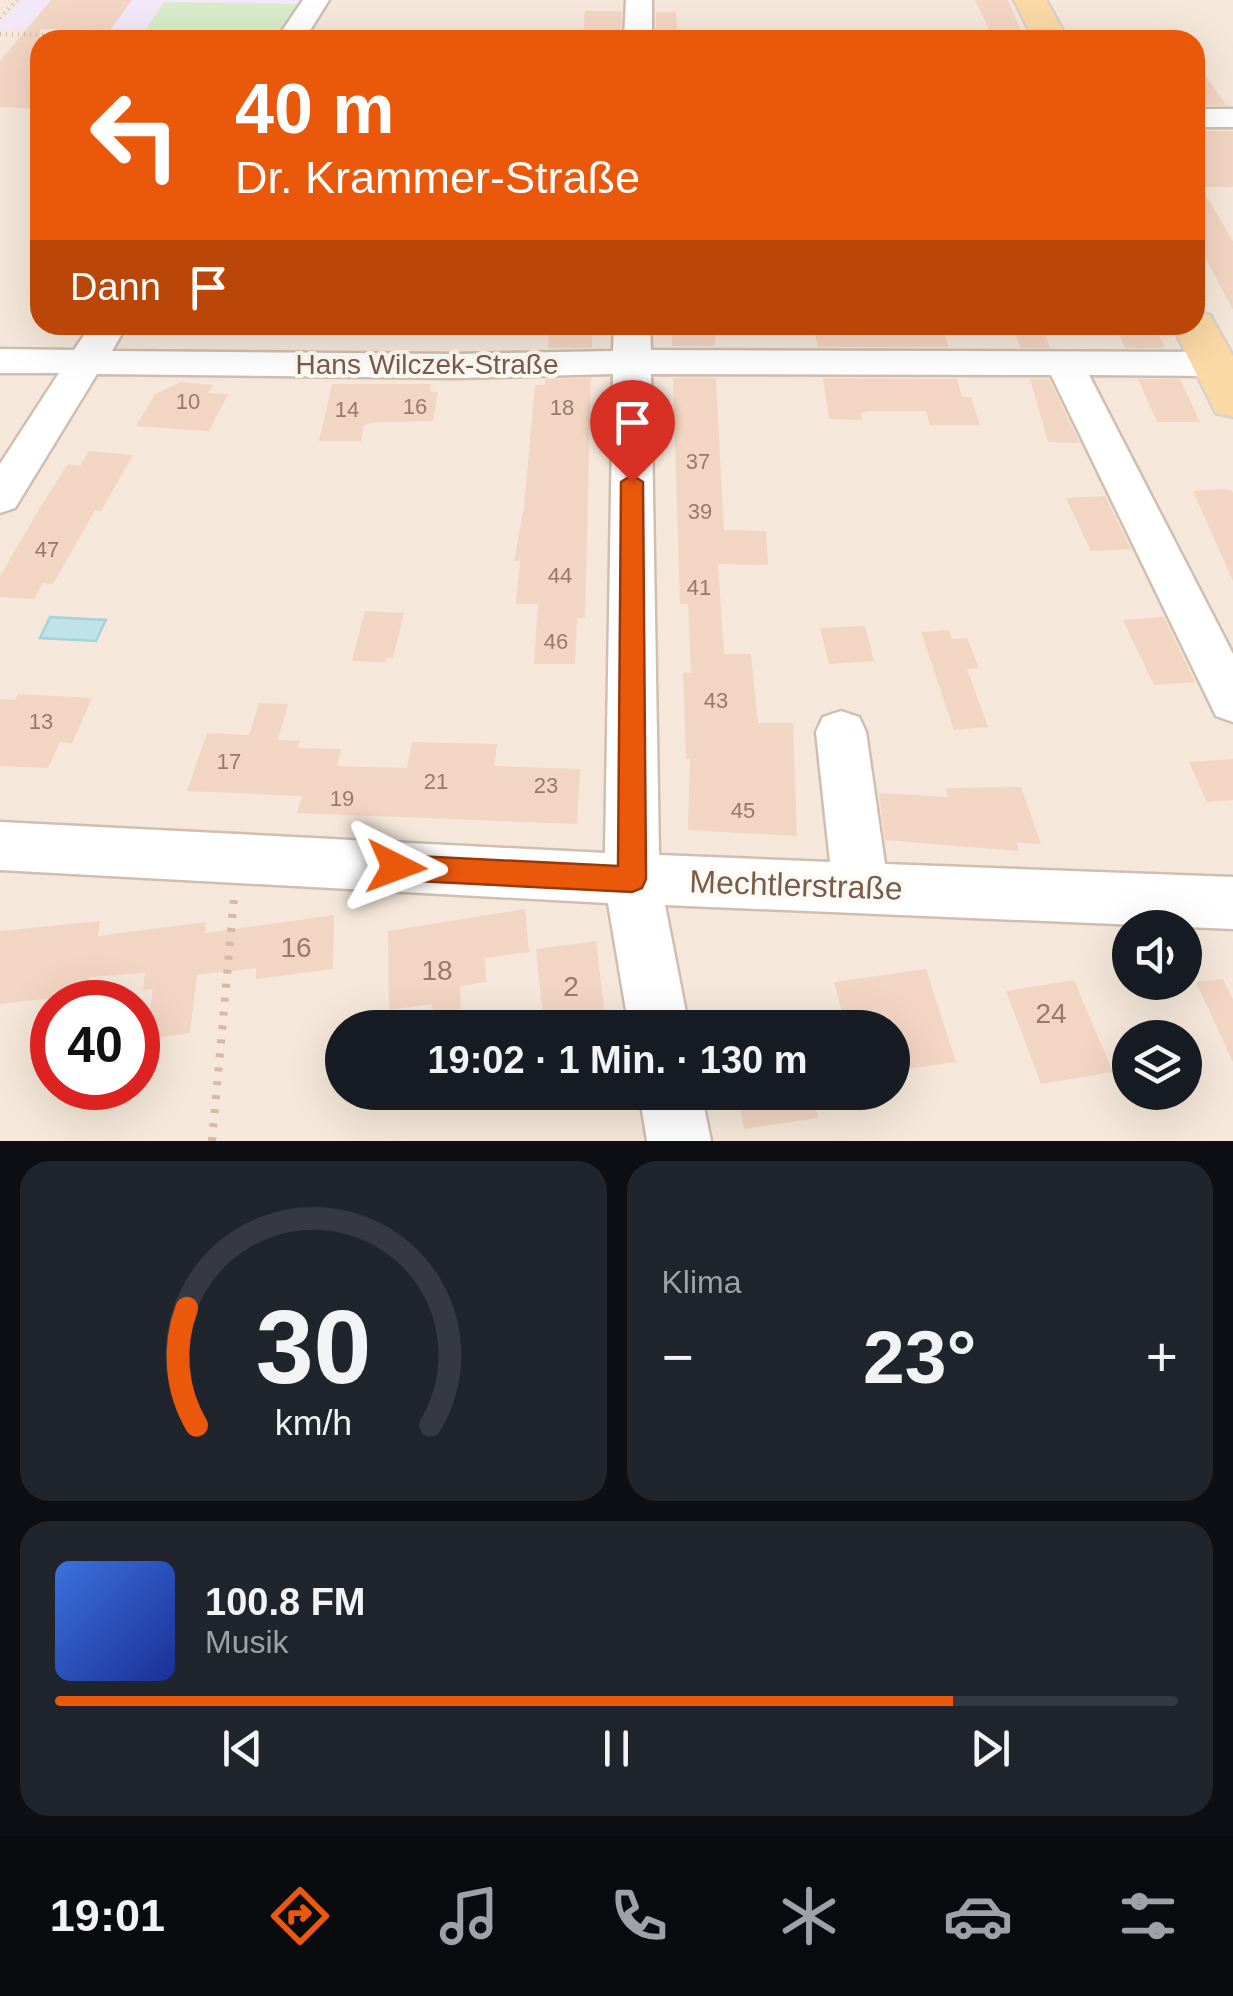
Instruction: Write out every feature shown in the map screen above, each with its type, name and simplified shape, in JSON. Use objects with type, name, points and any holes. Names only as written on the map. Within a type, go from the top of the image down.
[{"type":"main road","points":[[1030,0],[1046,30]]},
{"type":"street","points":[[296,30],[316,0]]},
{"type":"street","points":[[638,30],[639,0]]},
{"type":"street","points":[[1205,118],[1233,118]]},
{"type":"street","points":[[0,498],[103,335]]},
{"type":"street","points":[[632,344],[632,879],[655,1010]]},
{"type":"street","name":"Hans Wilczek-Straße","points":[[0,361],[456,366],[632,344],[1064,363],[1216,360]]},
{"type":"street","points":[[1064,363],[1233,702]]},
{"type":"street","points":[[842,732],[859,886]]},
{"type":"street","name":"Mechtlerstraße","points":[[0,846],[632,879],[1233,903]]},
{"type":"street","points":[[673,1110],[679,1141]]},
{"type":"path","points":[[0,18],[17,0]]},
{"type":"path","points":[[0,34],[30,35]]},
{"type":"path","points":[[212,1141],[234,890],[243,859]]},
{"type":"shaded area","points":[[0,0],[1233,0],[1233,1141],[0,1141]]},
{"type":"shaded area","points":[[22,0],[301,0],[279,30],[0,29],[0,21]]},
{"type":"green space","points":[[164,2],[298,4],[279,30],[145,30]]},
{"type":"water","points":[[50,617],[106,620],[96,641],[40,638]]},
{"type":"building","points":[[51,0],[132,0],[110,30],[30,30],[30,108],[0,107],[0,61]]},
{"type":"building","points":[[975,0],[1008,0],[1021,30],[989,30]]},
{"type":"building","points":[[585,11],[622,11],[621,30],[584,30]]},
{"type":"building","points":[[656,12],[676,12],[677,30],[656,30]]},
{"type":"building","points":[[1205,75],[1226,105],[1205,105]]},
{"type":"building","points":[[1205,131],[1233,131],[1233,187],[1205,187]]},
{"type":"building","points":[[1205,194],[1233,241],[1233,310],[1205,257]]},
{"type":"building","points":[[549,335],[592,335],[592,348],[548,348]]},
{"type":"building","points":[[672,335],[715,335],[715,346],[672,346]]},
{"type":"building","points":[[816,335],[945,335],[948,347],[818,347]]},
{"type":"building","points":[[1016,335],[1045,335],[1050,348],[1020,348]]},
{"type":"building","points":[[1119,335],[1159,335],[1165,348],[1125,348]]},
{"type":"building","points":[[591,378],[585,618],[577,618],[575,664],[534,664],[538,604],[516,604],[520,561],[514,561],[524,507],[535,385],[545,385],[545,379]]},
{"type":"building","points":[[673,378],[716,378],[724,530],[766,531],[768,565],[718,564],[724,654],[751,654],[758,723],[793,723],[797,836],[688,830],[690,759],[686,759],[683,672],[691,673],[688,604],[680,604]]},
{"type":"building","points":[[823,378],[957,379],[962,397],[971,397],[980,425],[930,425],[926,411],[870,411],[861,413],[862,420],[829,419]]},
{"type":"building","points":[[1030,379],[1049,379],[1080,443],[1048,442]]},
{"type":"building","points":[[1138,379],[1180,379],[1200,422],[1157,422]]},
{"type":"building","points":[[181,382],[213,385],[208,393],[228,394],[209,431],[136,426],[155,394]]},
{"type":"building","points":[[332,384],[431,384],[430,391],[438,392],[433,421],[378,422],[364,425],[361,441],[319,441]]},
{"type":"building","points":[[89,451],[133,455],[101,511],[95,510],[53,584],[43,583],[34,599],[0,597],[0,576],[41,506],[68,464],[80,466]]},
{"type":"building","points":[[1193,491],[1233,492],[1233,581]]},
{"type":"building","points":[[1105,496],[1131,549],[1091,551],[1066,498]]},
{"type":"building","points":[[365,611],[404,613],[393,658],[386,658],[385,662],[352,661]]},
{"type":"building","points":[[1164,617],[1195,682],[1154,685],[1123,620]]},
{"type":"building","points":[[865,626],[874,661],[829,664],[820,628]]},
{"type":"building","points":[[949,630],[952,639],[967,638],[979,668],[967,669],[988,727],[954,730],[921,632]]},
{"type":"building","points":[[18,694],[92,698],[72,743],[60,742],[48,768],[0,766],[0,699],[15,700]]},
{"type":"building","points":[[259,703],[288,704],[278,740],[300,741],[298,748],[341,749],[337,766],[407,768],[412,742],[497,744],[494,766],[580,769],[577,824],[297,813],[302,796],[187,791],[207,733],[249,735]]},
{"type":"building","points":[[1233,759],[1233,800],[1207,802],[1189,762]]},
{"type":"building","points":[[1021,787],[1041,844],[1017,843],[1019,851],[885,840],[879,793],[948,797],[946,788]]},
{"type":"building","points":[[525,909],[529,952],[485,958],[486,982],[460,986],[461,1009],[433,1010],[432,1004],[389,1010],[388,931]]},
{"type":"building","points":[[334,915],[333,969],[256,979],[256,968],[197,975],[190,1033],[160,1037],[160,980],[144,980],[145,973],[88,980],[30,980],[30,1001],[0,1004],[0,931],[100,921],[98,936],[206,922],[205,933]]},
{"type":"building","points":[[596,941],[604,1010],[542,1010],[536,949]]},
{"type":"building","points":[[926,969],[956,1062],[910,1068],[910,1010],[841,1010],[834,982]]},
{"type":"building","points":[[1223,979],[1233,999],[1233,1062],[1202,995],[1202,981]]},
{"type":"building","points":[[1074,980],[1112,1072],[1041,1084],[1006,991]]},
{"type":"building","points":[[740,1110],[816,1110],[818,1118],[744,1129]]},
{"type":"route","points":[[396,867],[632,879],[632,482]]}]
